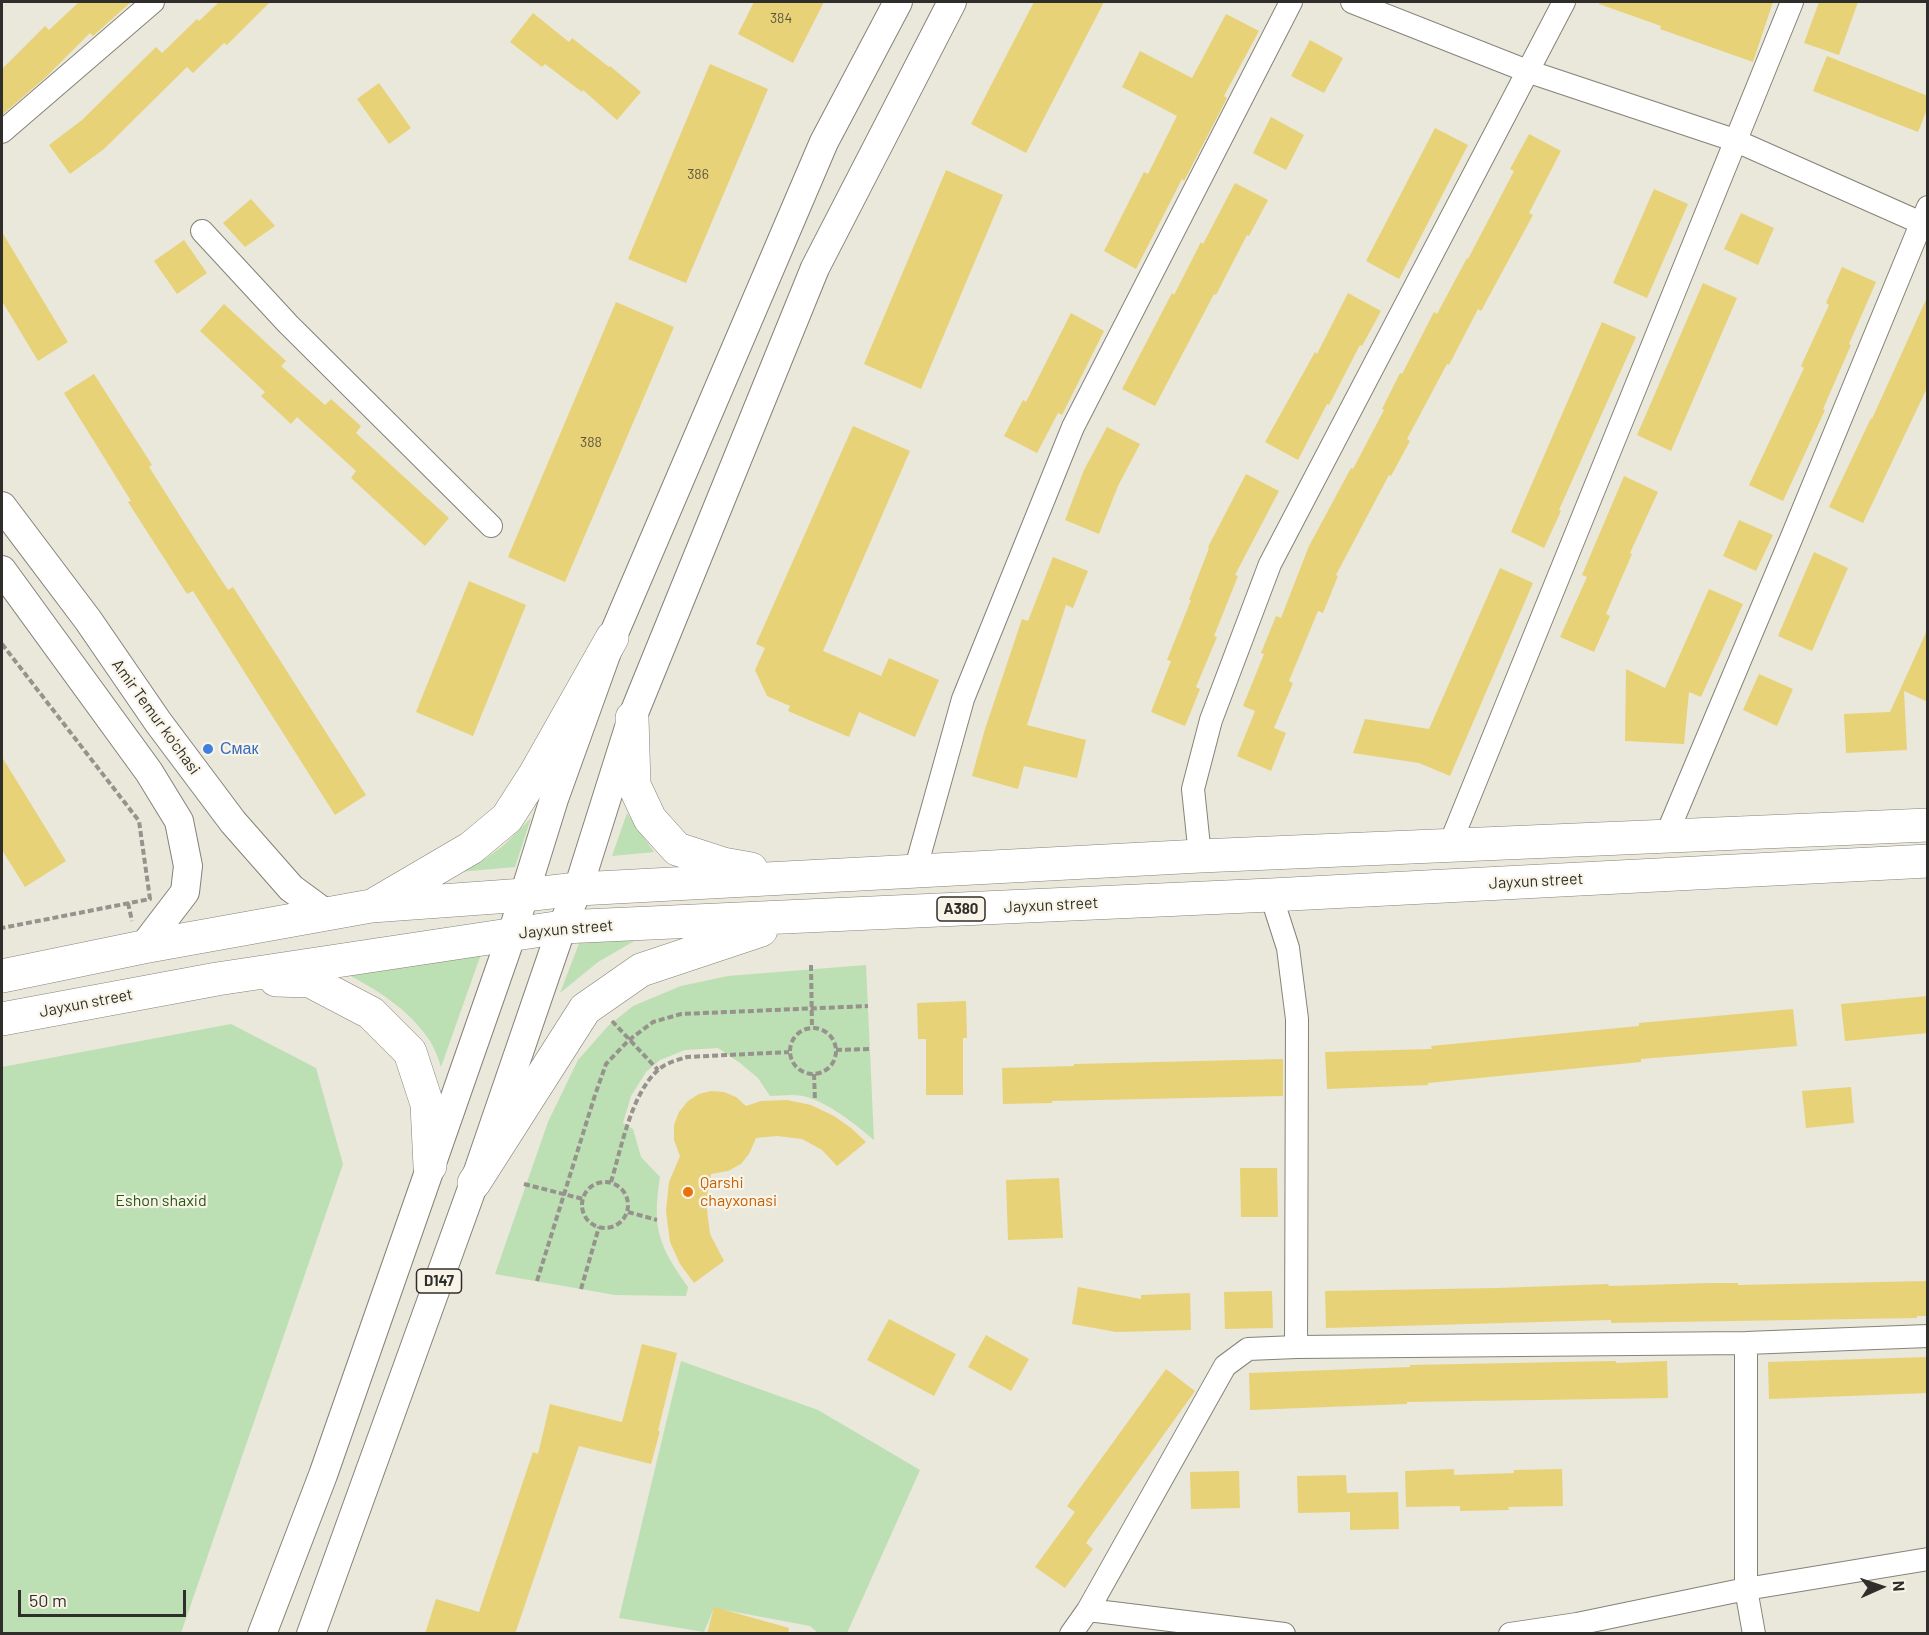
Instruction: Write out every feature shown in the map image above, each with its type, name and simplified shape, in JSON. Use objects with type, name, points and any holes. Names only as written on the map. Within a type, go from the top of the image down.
[{"type":"highway","points":[[371,906],[471,848],[507,818],[534,776],[612,638]]},
{"type":"highway","points":[[632,718],[633,785],[650,819],[677,849],[723,864],[803,877]]},
{"type":"highway","points":[[2,976],[138,934],[371,906],[578,889],[1200,856],[1666,836],[1926,820]]},
{"type":"highway","name":"Jayxun street","points":[[2,1019],[217,979],[562,927],[1271,895],[1928,861]]},
{"type":"highway","points":[[474,1183],[585,1009],[641,970],[802,917]]},
{"type":"highway","points":[[217,979],[310,981],[371,1013],[410,1052],[428,1104],[430,1166]]},
{"type":"main road","points":[[512,934],[554,800],[612,638],[824,142],[898,2]]},
{"type":"main road","points":[[562,927],[578,889],[632,718],[815,268],[952,2]]},
{"type":"main road","name":"Amir Temur ko'chasi","points":[[2,506],[88,620],[158,722],[233,822],[291,888],[326,913]]},
{"type":"main road","points":[[2,570],[149,772],[179,821],[189,866],[185,892],[138,934]]},
{"type":"main road","name":"D147","points":[[311,1634],[474,1183],[562,927]]},
{"type":"main road","name":"D147","points":[[262,1634],[323,1475],[512,934]]},
{"type":"street","points":[[2,132],[153,2]]},
{"type":"street","points":[[915,871],[963,699],[1073,427],[1291,2]]},
{"type":"street","points":[[1352,2],[1527,71],[1734,140],[1925,219],[1666,836]]},
{"type":"street","points":[[1200,856],[1193,789],[1211,720],[1270,564],[1564,2]]},
{"type":"street","points":[[1450,844],[1734,140],[1792,2]]},
{"type":"street","points":[[202,231],[288,324],[491,526]]},
{"type":"street","points":[[1271,895],[1288,948],[1297,1019],[1296,1347]]},
{"type":"street","points":[[1071,1634],[1088,1610],[1225,1366],[1248,1349],[1746,1343],[1928,1336]]},
{"type":"street","points":[[1746,1343],[1746,1589],[1754,1634]]},
{"type":"street","points":[[1510,1634],[1577,1624],[1746,1589],[1928,1559]]},
{"type":"street","points":[[1088,1610],[1284,1634]]},
{"type":"path","points":[[2,644],[139,821],[150,899],[2,928]]},
{"type":"path","points":[[128,903],[138,934]]},
{"type":"path","points":[[811,964],[812,1028]]},
{"type":"path","points":[[537,1281],[606,1064],[629,1040],[653,1022],[681,1014],[868,1006]]},
{"type":"path","points":[[609,1019],[658,1070]]},
{"type":"path","points":[[812,1028],[826,1031],[836,1050],[831,1065],[825,1071],[814,1074],[802,1072],[796,1067],[789,1052],[790,1045],[798,1033],[812,1028]]},
{"type":"path","points":[[836,1050],[870,1048]]},
{"type":"path","points":[[612,1182],[631,1117],[644,1087],[658,1070],[687,1057],[789,1052]]},
{"type":"path","points":[[814,1074],[815,1101]]},
{"type":"path","points":[[612,1182],[618,1185],[627,1197],[628,1212],[618,1225],[610,1228],[599,1227],[589,1221],[584,1214],[583,1199],[591,1187],[597,1183],[612,1182]]},
{"type":"path","points":[[524,1184],[583,1199]]},
{"type":"path","points":[[628,1212],[657,1220]]},
{"type":"path","points":[[581,1289],[599,1227]]},
{"type":"green space","points":[[627,813],[654,852],[612,856]]},
{"type":"green space","points":[[531,818],[515,867],[459,872],[485,859],[503,846]]},
{"type":"green space","points":[[636,940],[598,962],[560,993],[580,941]]},
{"type":"green space","points":[[481,954],[441,1067],[430,1041],[412,1019],[368,985],[343,972]]},
{"type":"green space","points":[[866,965],[874,1140],[822,1103],[799,1095],[770,1096],[758,1078],[718,1048],[685,1050],[660,1060],[646,1072],[631,1096],[623,1123],[633,1129],[641,1157],[660,1177],[657,1223],[664,1247],[688,1287],[686,1296],[615,1295],[495,1274],[548,1122],[578,1060],[608,1026],[633,1006],[681,986],[728,976]]},
{"type":"green space","name":"Eshon shaxid","points":[[231,1024],[316,1068],[343,1164],[181,1633],[2,1633],[2,1067]]},
{"type":"green space","points":[[681,1361],[818,1410],[920,1470],[847,1633],[818,1633],[810,1626],[714,1608],[704,1632],[619,1618]]},
{"type":"building","points":[[79,2],[131,2],[93,36],[90,33],[46,77],[2,115],[2,69],[45,26],[49,30]]},
{"type":"building","points":[[219,2],[270,2],[227,45],[224,43],[193,73],[187,67],[104,149],[70,174],[49,145],[82,120],[156,47],[162,53],[197,19],[199,21]]},
{"type":"building","points":[[754,2],[824,2],[793,63],[738,34]]},
{"type":"building","points":[[1034,2],[1104,2],[1026,153],[971,124]]},
{"type":"building","points":[[1599,2],[1773,2],[1753,62],[1660,29],[1661,26],[1599,4]]},
{"type":"building","points":[[1819,2],[1858,2],[1839,55],[1804,43]]},
{"type":"building","points":[[533,13],[569,42],[572,38],[641,92],[617,120],[583,90],[582,92],[545,64],[542,67],[510,42]]},
{"type":"building","points":[[1226,14],[1259,31],[1224,96],[1227,98],[1136,269],[1104,251],[1144,172],[1148,174],[1177,116],[1122,87],[1140,51],[1192,78]]},
{"type":"building","points":[[1310,40],[1343,58],[1324,93],[1291,76]]},
{"type":"building","points":[[1827,56],[1928,96],[1928,107],[1918,132],[1813,91]]},
{"type":"building","points":[[710,64],[768,89],[686,283],[628,259]]},
{"type":"building","points":[[379,83],[411,128],[389,144],[357,99]]},
{"type":"building","points":[[1271,117],[1304,135],[1286,170],[1253,153]]},
{"type":"building","points":[[1435,128],[1468,145],[1399,279],[1366,261]]},
{"type":"building","points":[[1529,134],[1561,151],[1529,213],[1533,215],[1481,311],[1478,309],[1449,365],[1447,364],[1407,439],[1410,441],[1391,476],[1389,475],[1336,575],[1338,576],[1323,613],[1318,611],[1289,681],[1293,683],[1274,728],[1286,733],[1271,771],[1237,756],[1255,711],[1243,706],[1264,654],[1261,653],[1276,616],[1281,618],[1309,546],[1351,468],[1353,469],[1384,410],[1382,409],[1400,373],[1402,374],[1434,312],[1437,314],[1468,259],[1514,171],[1510,169]]},
{"type":"building","points":[[946,170],[1003,195],[921,389],[864,364]]},
{"type":"building","points":[[1235,183],[1268,200],[1216,295],[1214,294],[1155,406],[1122,389],[1172,293],[1174,295]]},
{"type":"building","points":[[1654,189],[1688,204],[1647,298],[1613,283]]},
{"type":"building","points":[[251,199],[275,226],[245,247],[223,223]]},
{"type":"building","points":[[1741,213],[1774,228],[1758,265],[1724,249]]},
{"type":"building","points":[[2,232],[68,342],[38,361],[2,301]]},
{"type":"building","points":[[184,240],[207,273],[177,294],[154,261]]},
{"type":"building","points":[[1842,267],[1876,282],[1823,409],[1825,410],[1783,501],[1749,485],[1804,368],[1801,366],[1829,305],[1826,303]]},
{"type":"building","points":[[1703,283],[1737,298],[1671,451],[1637,435]]},
{"type":"building","points":[[1348,293],[1381,311],[1362,346],[1360,345],[1329,405],[1327,404],[1298,460],[1265,442],[1315,352],[1317,354]]},
{"type":"building","points":[[1928,295],[1928,386],[1863,523],[1829,507]]},
{"type":"building","points":[[616,302],[674,327],[565,582],[508,557]]},
{"type":"building","points":[[224,304],[286,361],[281,366],[325,405],[331,399],[361,426],[356,433],[449,518],[425,546],[351,478],[356,471],[297,417],[291,424],[261,396],[265,392],[200,331]]},
{"type":"building","points":[[1071,313],[1104,331],[1062,415],[1058,413],[1037,453],[1004,436],[1023,400],[1026,402]]},
{"type":"building","points":[[1602,322],[1636,337],[1544,548],[1511,532]]},
{"type":"building","points":[[94,374],[152,465],[149,467],[196,541],[228,590],[233,587],[366,795],[335,815],[193,591],[187,594],[128,502],[131,501],[64,393]]},
{"type":"building","points":[[853,426],[910,451],[823,651],[881,676],[889,658],[939,680],[915,737],[859,712],[849,737],[788,711],[790,706],[767,696],[755,670],[765,648],[756,644]]},
{"type":"building","points":[[1107,427],[1140,444],[1118,486],[1099,534],[1065,520],[1084,470]]},
{"type":"building","points":[[1246,474],[1279,491],[1235,575],[1238,576],[1214,636],[1217,637],[1196,687],[1200,689],[1185,726],[1151,712],[1171,661],[1167,660],[1191,600],[1189,600],[1208,547]]},
{"type":"building","points":[[1624,476],[1658,492],[1630,553],[1632,554],[1606,614],[1610,616],[1594,652],[1560,637],[1587,577],[1582,575]]},
{"type":"building","points":[[1739,520],[1773,535],[1756,571],[1723,556]]},
{"type":"building","points":[[1814,552],[1848,568],[1812,651],[1778,636]]},
{"type":"building","points":[[1053,557],[1088,571],[1073,608],[1066,605],[1027,725],[1086,740],[1077,778],[1024,766],[1018,789],[972,776],[985,729],[1022,619],[1028,621]]},
{"type":"building","points":[[1500,568],[1533,583],[1450,776],[1419,763],[1353,753],[1365,719],[1429,729]]},
{"type":"building","points":[[469,581],[526,605],[473,736],[416,712]]},
{"type":"building","points":[[1709,589],[1743,604],[1701,697],[1689,692],[1684,744],[1625,741],[1626,669],[1665,688]]},
{"type":"building","points":[[1928,628],[1928,702],[1904,691],[1907,750],[1846,753],[1844,714],[1890,712]]},
{"type":"building","points":[[1759,674],[1793,689],[1777,726],[1743,710]]},
{"type":"building","points":[[2,757],[66,861],[25,887],[2,850]]},
{"type":"building","points":[[1928,996],[1928,1033],[1845,1041],[1841,1004]]},
{"type":"building","points":[[966,1001],[967,1038],[963,1038],[963,1095],[926,1095],[926,1039],[918,1039],[917,1003]]},
{"type":"building","points":[[1793,1009],[1797,1046],[1641,1059],[1641,1062],[1428,1083],[1428,1085],[1327,1089],[1325,1052],[1432,1049],[1431,1046]]},
{"type":"building","points":[[1283,1059],[1283,1096],[1003,1104],[1002,1068]]},
{"type":"building","points":[[1851,1087],[1854,1123],[1806,1128],[1802,1091]]},
{"type":"building","name":"Qarshi chayxonasi","points":[[711,1091],[724,1092],[736,1097],[746,1106],[761,1101],[787,1100],[811,1105],[834,1116],[866,1142],[837,1166],[822,1150],[802,1139],[777,1136],[756,1138],[749,1154],[741,1164],[728,1171],[711,1174],[706,1202],[710,1234],[724,1261],[694,1283],[680,1264],[670,1242],[666,1211],[669,1182],[680,1156],[674,1140],[674,1125],[679,1112],[688,1101],[699,1094]]},
{"type":"building","points":[[1240,1168],[1277,1168],[1278,1217],[1241,1217]]},
{"type":"building","points":[[1059,1178],[1063,1238],[1008,1240],[1006,1180]]},
{"type":"building","points":[[1928,1281],[1928,1316],[1917,1316],[1917,1318],[1611,1323],[1611,1320],[1326,1328],[1325,1291],[1608,1284],[1609,1286],[1738,1283],[1738,1285]]},
{"type":"building","points":[[1078,1287],[1141,1299],[1141,1295],[1190,1293],[1191,1330],[1116,1332],[1072,1324]]},
{"type":"building","points":[[1272,1291],[1273,1328],[1225,1329],[1224,1292]]},
{"type":"building","points":[[889,1319],[956,1354],[934,1396],[867,1360]]},
{"type":"building","points":[[986,1335],[1029,1359],[1011,1391],[968,1367]]},
{"type":"building","points":[[642,1344],[677,1353],[651,1464],[579,1446],[515,1634],[425,1634],[436,1599],[479,1612],[533,1452],[538,1454],[550,1404],[622,1422]]},
{"type":"building","points":[[1927,1357],[1928,1393],[1769,1399],[1768,1362]]},
{"type":"building","points":[[1616,1361],[1616,1363],[1667,1361],[1668,1398],[1407,1402],[1407,1404],[1250,1410],[1249,1373],[1410,1367],[1410,1365]]},
{"type":"building","points":[[1166,1369],[1195,1391],[1086,1543],[1093,1549],[1065,1588],[1035,1567],[1075,1512],[1067,1506]]},
{"type":"building","points":[[1454,1469],[1454,1475],[1562,1469],[1563,1506],[1460,1511],[1460,1506],[1406,1507],[1405,1471]]},
{"type":"building","points":[[1239,1471],[1240,1508],[1191,1509],[1190,1472]]},
{"type":"building","points":[[1346,1475],[1347,1493],[1398,1492],[1399,1529],[1350,1530],[1350,1512],[1298,1513],[1297,1476]]},
{"type":"building","points":[[714,1607],[789,1628],[788,1634],[707,1634]]},
{"type":"place","name":"Смак","points":[[208,749]]},
{"type":"place","name":"Qarshi chayxonasi","points":[[688,1192]]}]
